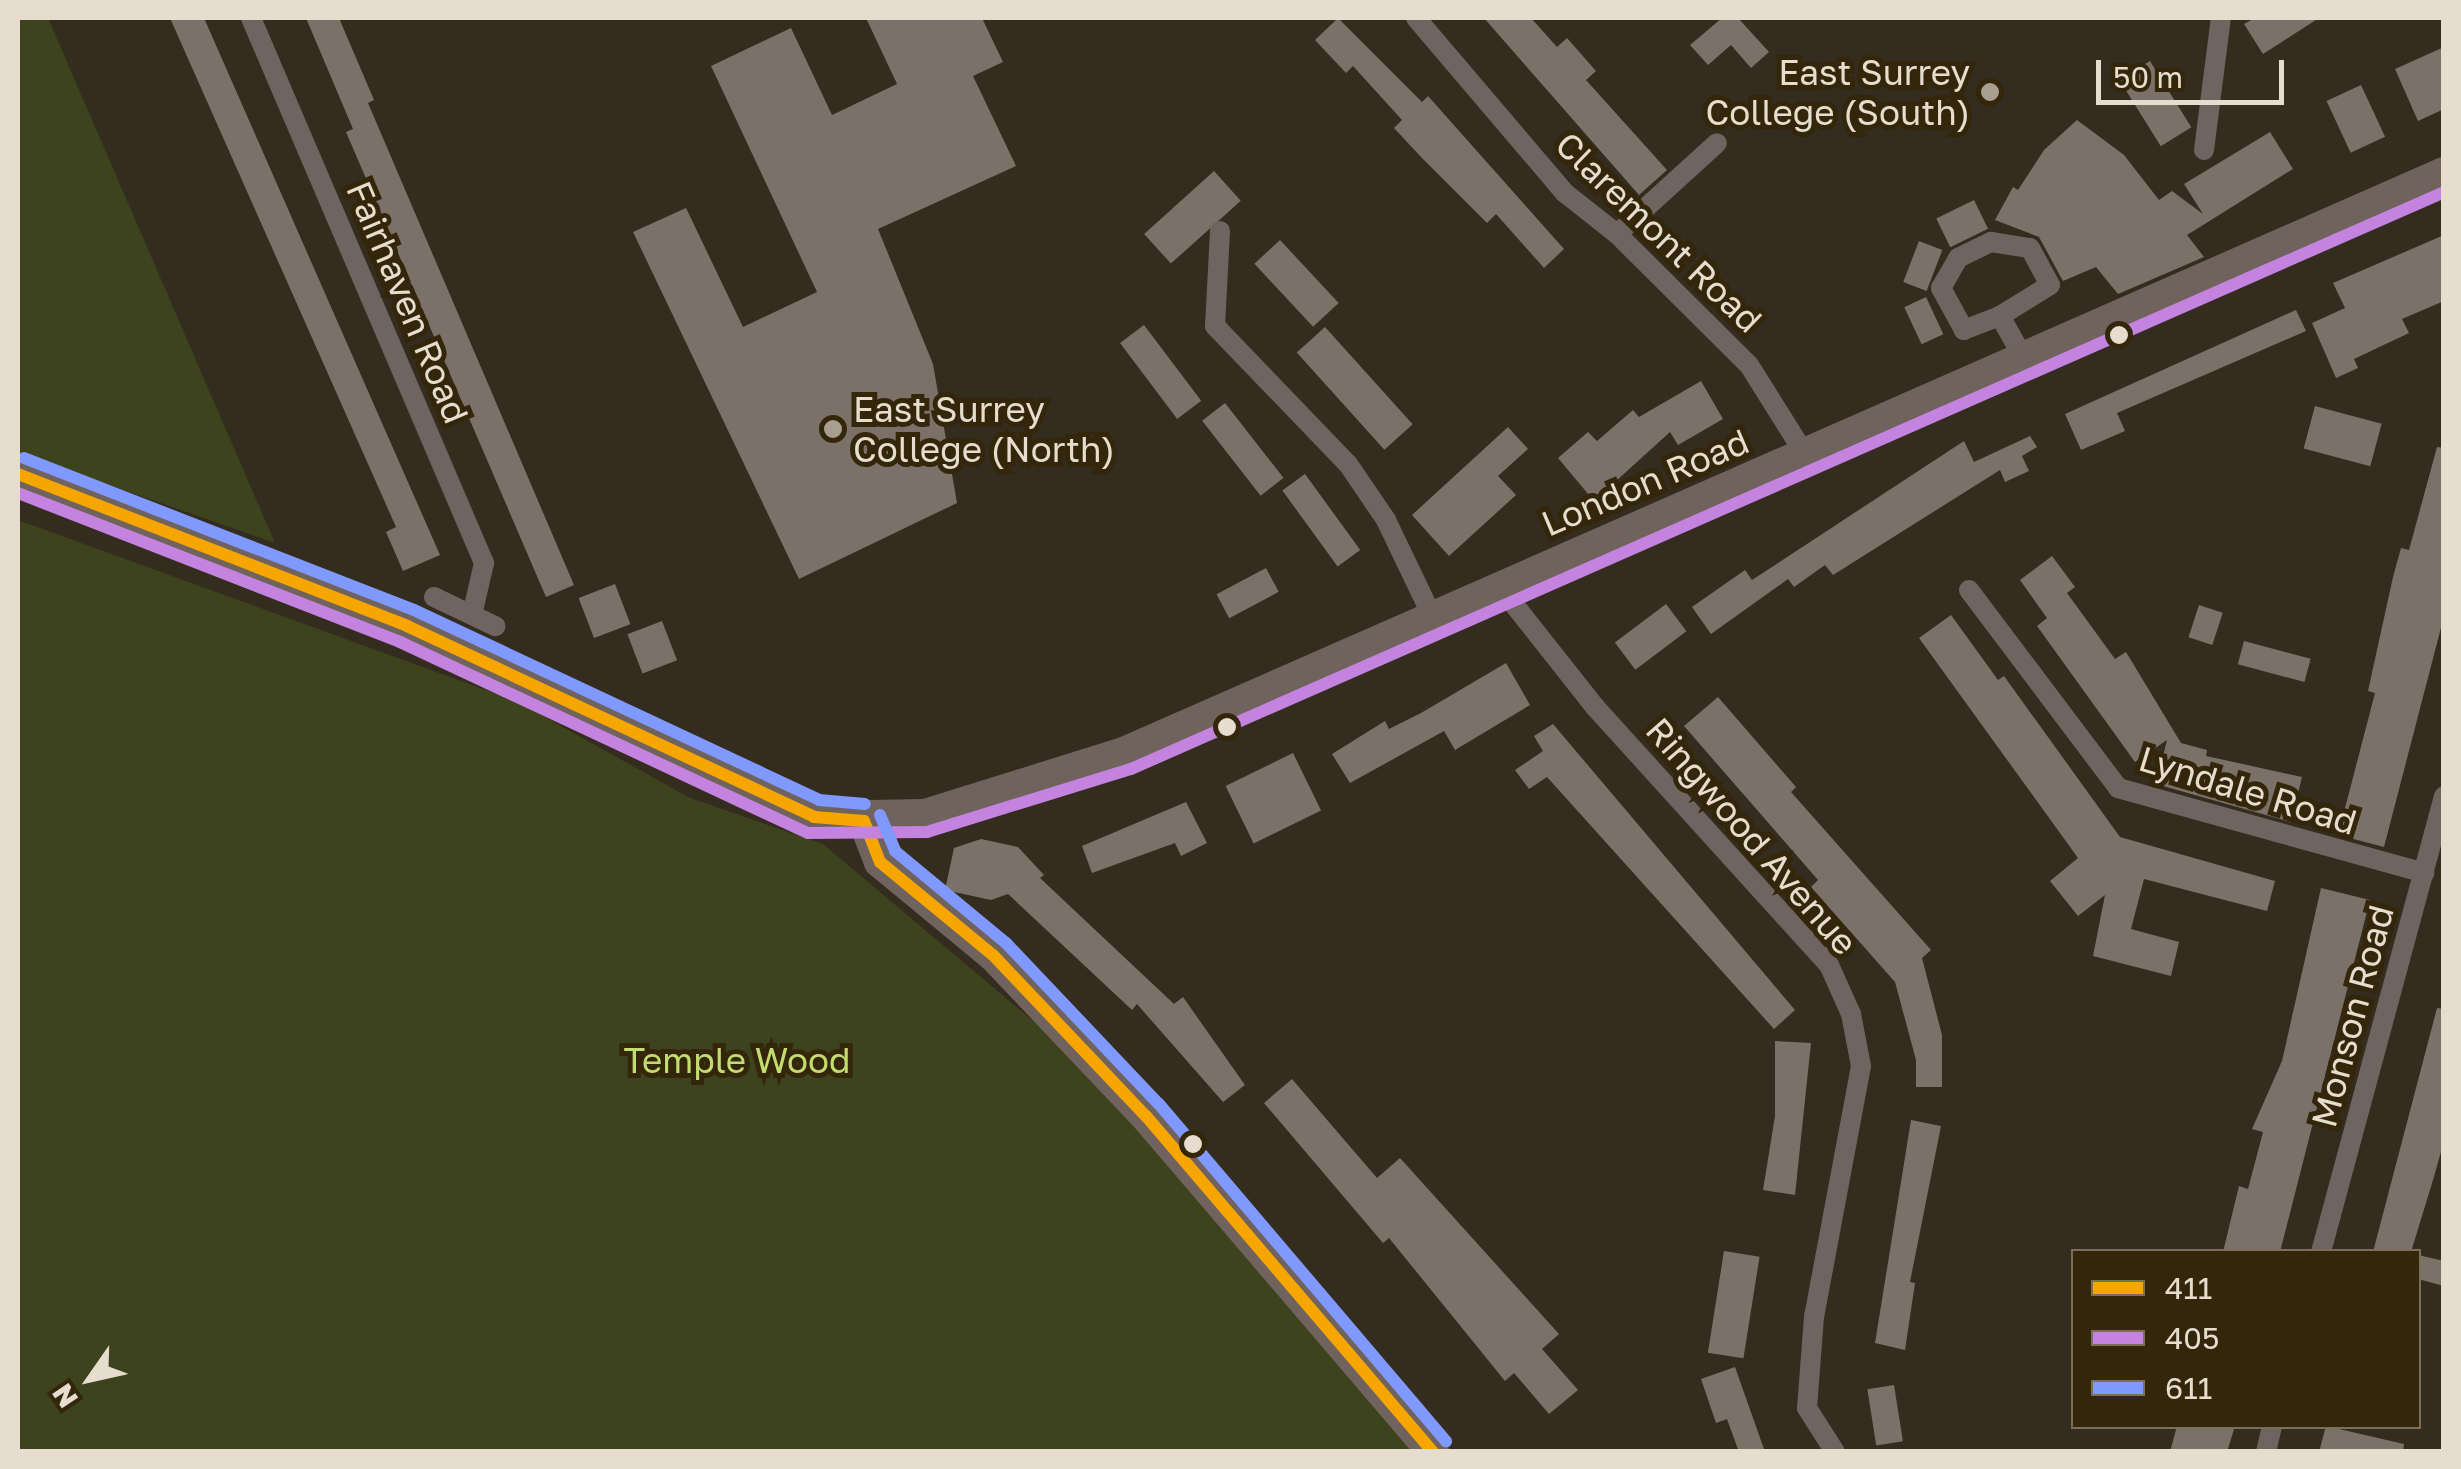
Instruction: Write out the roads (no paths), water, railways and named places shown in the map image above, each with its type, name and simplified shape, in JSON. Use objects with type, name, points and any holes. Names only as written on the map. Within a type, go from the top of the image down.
[{"type":"main road","name":"London Road","points":[[18,474],[408,626],[814,817],[864,821],[924,815],[1073,771],[1806,456],[2444,173]]},
{"type":"main road","points":[[864,821],[880,862],[993,956],[1146,1116],[1433,1452]]},
{"type":"street","name":"Fairhaven Road","points":[[251,18],[484,563],[472,615]]},
{"type":"street","name":"Claremont Road","points":[[1416,18],[1565,192],[1617,234],[1750,365],[1806,456]]},
{"type":"street","points":[[2204,150],[2221,18]]},
{"type":"street","points":[[1617,234],[1717,143]]},
{"type":"street","points":[[1220,232],[1215,326],[1348,464],[1386,520],[1433,618]]},
{"type":"street","points":[[1990,242],[2030,248],[2050,286],[2000,316],[1964,330],[1941,288],[1958,258],[1990,242]]},
{"type":"street","points":[[2000,316],[2023,358]]},
{"type":"street","name":"Ringwood Avenue","points":[[1501,588],[1594,707],[1829,966],[1851,1014],[1861,1066],[1814,1317],[1808,1408],[1835,1452]]},
{"type":"street","name":"Lyndale Road","points":[[1969,590],[2118,788],[2424,873]]},
{"type":"street","points":[[434,596],[495,626]]},
{"type":"street","name":"Monson Road","points":[[2321,1249],[2444,796]]},
{"type":"place","name":"East Surrey College (South)","points":[[1990,92]]},
{"type":"place","name":"East Surrey College (North)","points":[[833,429]]},
{"type":"park label","name":"Temple Wood","points":[[737,1060]]}]
